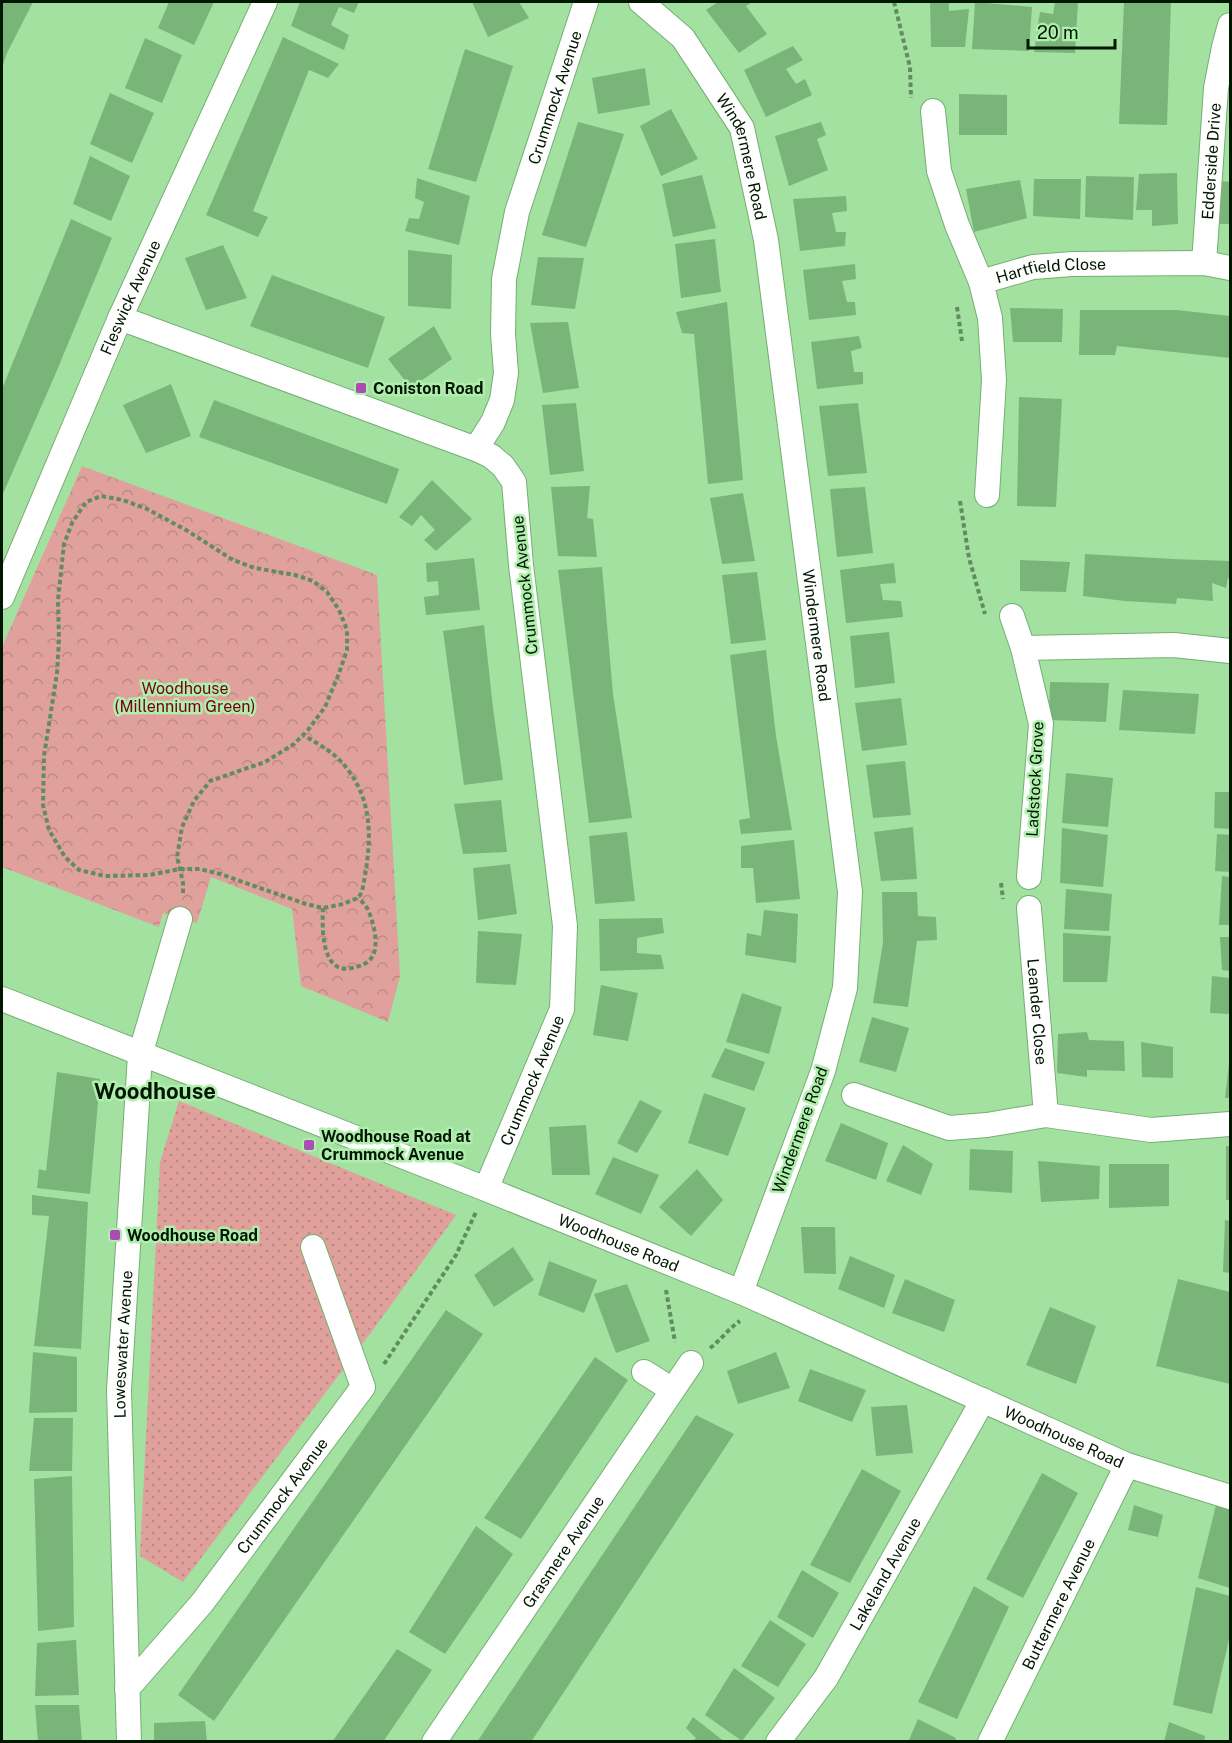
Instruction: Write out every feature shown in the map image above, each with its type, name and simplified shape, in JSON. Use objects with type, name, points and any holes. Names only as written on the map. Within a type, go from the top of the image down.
[{"type":"street","name":"Fleswick Avenue","points":[[2,597],[120,318],[265,2]]},
{"type":"street","name":"Crummock Avenue","points":[[486,1189],[562,1010],[565,926],[521,565],[514,482],[504,466],[491,456],[476,449],[493,422],[502,400],[506,373],[503,334],[504,279],[518,212],[586,2]]},
{"type":"street","name":"Windermere Road","points":[[641,2],[683,38],[742,128],[766,240],[850,892],[845,988],[823,1071],[741,1292]]},
{"type":"street","name":"Edderside Drive","points":[[1204,264],[1216,88],[1230,24]]},
{"type":"street","points":[[933,111],[939,171],[957,225],[981,282]]},
{"type":"street","name":"Hartfield Close","points":[[987,495],[994,380],[990,318],[981,282],[1033,267],[1072,264],[1204,264],[1230,268]]},
{"type":"street","points":[[120,318],[476,449]]},
{"type":"street","name":"Ladstock Grove","points":[[1012,616],[1023,648],[1041,724],[1029,877]]},
{"type":"street","points":[[1023,648],[1174,645],[1230,651]]},
{"type":"street","name":"Leander Close","points":[[1029,908],[1046,1115]]},
{"type":"street","name":"Loweswater Avenue","points":[[129,1742],[119,1390],[140,1055],[180,919]]},
{"type":"street","name":"Woodhouse Road","points":[[2,999],[741,1292],[1127,1465],[1230,1497]]},
{"type":"street","points":[[854,1095],[949,1128],[987,1125],[1046,1115],[1151,1130],[1230,1125]]},
{"type":"street","points":[[313,1248],[363,1387]]},
{"type":"street","name":"Grasmere Avenue","points":[[434,1742],[671,1389],[691,1363]]},
{"type":"street","points":[[644,1372],[671,1389]]},
{"type":"street","name":"Crummock Avenue","points":[[127,1689],[202,1603],[363,1387]]},
{"type":"street","name":"Lakeland Avenue","points":[[778,1742],[826,1678],[983,1400]]},
{"type":"street","name":"Buttermere Avenue","points":[[990,1742],[1127,1465]]},
{"type":"path","points":[[894,2],[910,67],[911,99]]},
{"type":"path","points":[[956,300],[964,352]]},
{"type":"path","points":[[180,919],[184,906],[183,883],[180,869],[177,857],[182,827],[194,801],[210,782],[265,762],[294,744],[303,735],[325,707],[347,650],[347,630],[339,610],[327,592],[313,580],[295,574],[255,568],[233,560],[157,514],[123,500],[101,496],[86,502],[72,523],[64,544],[58,600],[57,673],[44,756],[43,805],[49,830],[65,857],[79,870],[105,876],[149,875],[180,869],[200,869],[323,908],[358,898],[362,892],[369,845],[366,802],[344,765],[327,750],[303,735]]},
{"type":"path","points":[[960,501],[969,558],[987,623]]},
{"type":"path","points":[[1002,876],[1003,906]]},
{"type":"path","points":[[323,908],[323,938],[327,955],[335,966],[347,969],[362,966],[372,957],[376,942],[367,908],[358,898]]},
{"type":"path","points":[[363,1387],[376,1375],[456,1255],[486,1189]]},
{"type":"path","points":[[661,1260],[677,1354],[691,1363],[720,1341],[731,1327],[740,1321],[755,1319],[776,1308]]},
{"type":"green space","name":"Woodhouse (Millennium Green)","points":[[82,466],[377,575],[400,976],[388,1022],[301,986],[292,909],[211,877],[197,923],[163,913],[159,927],[2,867],[2,647]]},
{"type":"green space","points":[[179,1101],[456,1215],[375,1327],[183,1582],[140,1556],[160,1162]]},
{"type":"building","points":[[2,2],[33,2],[7,53],[2,68]]},
{"type":"building","points":[[169,2],[214,2],[194,45],[158,28]]},
{"type":"building","points":[[300,2],[359,2],[354,13],[339,7],[331,25],[349,35],[344,50],[291,26]]},
{"type":"building","points":[[472,2],[519,2],[529,18],[488,37]]},
{"type":"building","points":[[718,2],[752,2],[746,6],[767,34],[739,53],[706,10]]},
{"type":"building","points":[[930,2],[949,2],[949,11],[969,9],[965,47],[931,47]]},
{"type":"building","points":[[975,2],[1032,7],[1029,51],[972,49]]},
{"type":"building","points":[[1055,2],[1078,2],[1075,53],[1034,52],[1040,12],[1053,14]]},
{"type":"building","points":[[1124,2],[1171,2],[1167,125],[1119,124]]},
{"type":"building","points":[[283,37],[339,64],[328,78],[309,70],[253,211],[268,217],[258,237],[206,215]]},
{"type":"building","points":[[145,38],[182,55],[162,103],[125,88]]},
{"type":"building","points":[[793,46],[803,60],[786,69],[796,84],[805,79],[812,95],[766,117],[744,70]]},
{"type":"building","points":[[465,49],[513,66],[476,182],[428,169]]},
{"type":"building","points":[[645,68],[650,105],[598,114],[592,78]]},
{"type":"building","points":[[110,93],[154,113],[132,163],[90,144]]},
{"type":"building","points":[[959,94],[1007,95],[1007,135],[959,135]]},
{"type":"building","points":[[671,109],[698,159],[661,176],[640,126]]},
{"type":"building","points":[[578,122],[624,134],[586,247],[542,235]]},
{"type":"building","points":[[821,122],[826,135],[817,139],[828,170],[789,186],[775,136]]},
{"type":"building","points":[[90,156],[130,176],[111,221],[73,204]]},
{"type":"building","points":[[1177,173],[1178,224],[1152,226],[1152,210],[1136,210],[1139,174]]},
{"type":"building","points":[[702,175],[716,228],[673,237],[662,184]]},
{"type":"building","points":[[1086,176],[1134,177],[1133,220],[1085,217]]},
{"type":"building","points":[[417,178],[470,196],[459,245],[405,231],[409,218],[419,219],[424,202],[415,198]]},
{"type":"building","points":[[1034,179],[1081,179],[1080,219],[1033,216]]},
{"type":"building","points":[[1020,180],[1027,218],[974,232],[966,189]]},
{"type":"building","points":[[1221,181],[1230,182],[1230,224],[1220,224]]},
{"type":"building","points":[[846,196],[847,211],[832,213],[836,232],[846,232],[845,246],[800,251],[793,199]]},
{"type":"building","points":[[71,219],[112,238],[2,496],[2,389]]},
{"type":"building","points":[[715,239],[721,292],[681,298],[675,244]]},
{"type":"building","points":[[223,245],[247,298],[206,310],[185,258]]},
{"type":"building","points":[[408,250],[452,255],[451,309],[408,306]]},
{"type":"building","points":[[538,257],[584,258],[575,309],[531,305]]},
{"type":"building","points":[[855,264],[856,279],[842,281],[847,302],[855,302],[856,315],[809,320],[803,270]]},
{"type":"building","points":[[272,275],[385,317],[368,368],[250,326]]},
{"type":"building","points":[[727,302],[743,480],[708,484],[694,334],[682,333],[676,312]]},
{"type":"building","points":[[1010,308],[1063,309],[1062,342],[1013,342]]},
{"type":"building","points":[[1080,310],[1177,310],[1230,316],[1230,358],[1117,346],[1115,355],[1079,355]]},
{"type":"building","points":[[568,322],[579,388],[543,393],[530,323]]},
{"type":"building","points":[[434,326],[452,359],[411,388],[388,359]]},
{"type":"building","points":[[859,336],[862,348],[851,351],[854,372],[863,372],[863,384],[817,389],[811,342]]},
{"type":"building","points":[[171,384],[191,436],[146,453],[123,405]]},
{"type":"building","points":[[1019,397],[1062,399],[1056,507],[1017,506]]},
{"type":"building","points":[[214,400],[399,469],[387,504],[199,437]]},
{"type":"building","points":[[576,403],[584,471],[550,475],[542,405]]},
{"type":"building","points":[[858,403],[867,473],[828,476],[819,406]]},
{"type":"building","points":[[432,480],[472,519],[436,551],[424,540],[435,530],[421,515],[412,526],[399,517]]},
{"type":"building","points":[[590,486],[587,518],[593,519],[597,557],[558,556],[551,487]]},
{"type":"building","points":[[865,487],[873,553],[837,557],[830,489]]},
{"type":"building","points":[[743,493],[755,561],[722,564],[710,498]]},
{"type":"building","points":[[1085,554],[1230,561],[1230,578],[1228,578],[1226,588],[1212,583],[1213,601],[1177,598],[1176,604],[1083,596]]},
{"type":"building","points":[[474,558],[480,610],[426,615],[424,597],[439,595],[438,581],[427,582],[426,563]]},
{"type":"building","points":[[1020,560],[1070,562],[1066,592],[1020,591]]},
{"type":"building","points":[[894,563],[896,583],[880,584],[883,600],[901,601],[903,617],[846,623],[840,570]]},
{"type":"building","points":[[602,567],[613,694],[632,818],[589,823],[558,570]]},
{"type":"building","points":[[757,572],[766,640],[731,644],[722,575]]},
{"type":"building","points":[[484,625],[503,780],[464,785],[443,631]]},
{"type":"building","points":[[889,632],[895,683],[855,688],[850,636]]},
{"type":"building","points":[[766,650],[776,736],[792,830],[741,834],[739,820],[750,818],[730,655]]},
{"type":"building","points":[[1050,682],[1109,683],[1106,722],[1049,720]]},
{"type":"building","points":[[1123,690],[1199,694],[1195,734],[1119,730]]},
{"type":"building","points":[[901,698],[907,745],[862,751],[855,703]]},
{"type":"building","points":[[905,761],[911,815],[873,818],[866,765]]},
{"type":"building","points":[[1066,773],[1113,778],[1108,827],[1062,823]]},
{"type":"building","points":[[1215,792],[1230,792],[1230,829],[1214,828]]},
{"type":"building","points":[[501,800],[507,852],[463,854],[454,804]]},
{"type":"building","points":[[913,827],[917,879],[881,881],[874,832]]},
{"type":"building","points":[[1062,828],[1108,835],[1103,887],[1060,883]]},
{"type":"building","points":[[627,832],[635,901],[595,904],[589,836]]},
{"type":"building","points":[[1217,834],[1230,835],[1230,872],[1215,871]]},
{"type":"building","points":[[794,840],[800,899],[756,903],[753,868],[741,868],[741,846]]},
{"type":"building","points":[[510,864],[517,914],[478,920],[473,868]]},
{"type":"building","points":[[1222,876],[1230,877],[1230,925],[1219,925]]},
{"type":"building","points":[[1066,889],[1112,894],[1109,931],[1064,929]]},
{"type":"building","points":[[882,892],[917,892],[918,916],[936,917],[937,940],[917,941],[908,1007],[873,1003],[883,943]]},
{"type":"building","points":[[764,910],[798,914],[796,963],[745,955],[747,933],[761,936]]},
{"type":"building","points":[[662,918],[664,933],[637,938],[637,953],[661,955],[664,969],[600,971],[599,919]]},
{"type":"building","points":[[478,931],[522,934],[516,985],[476,983]]},
{"type":"building","points":[[1063,933],[1111,936],[1107,982],[1063,982]]},
{"type":"building","points":[[1220,937],[1230,937],[1230,971],[1222,970]]},
{"type":"building","points":[[1212,976],[1230,978],[1230,1014],[1210,1013]]},
{"type":"building","points":[[601,985],[638,993],[628,1041],[593,1035]]},
{"type":"building","points":[[742,993],[782,1007],[769,1054],[726,1042]]},
{"type":"building","points":[[872,1017],[909,1028],[896,1072],[859,1062]]},
{"type":"building","points":[[1087,1032],[1089,1040],[1124,1041],[1125,1071],[1087,1070],[1087,1077],[1057,1073],[1058,1034]]},
{"type":"building","points":[[1141,1042],[1173,1047],[1173,1078],[1142,1077]]},
{"type":"building","points":[[725,1048],[765,1062],[754,1091],[711,1077]]},
{"type":"building","points":[[1229,1064],[1230,1098],[1225,1098]]},
{"type":"building","points":[[57,1072],[100,1079],[90,1194],[37,1188],[39,1169],[46,1171]]},
{"type":"building","points":[[704,1093],[746,1108],[728,1156],[688,1143]]},
{"type":"building","points":[[640,1100],[662,1111],[637,1153],[617,1143]]},
{"type":"building","points":[[841,1123],[888,1143],[876,1180],[825,1161]]},
{"type":"building","points":[[586,1125],[590,1175],[552,1175],[549,1127]]},
{"type":"building","points":[[903,1145],[933,1164],[921,1195],[886,1181]]},
{"type":"building","points":[[1226,1146],[1230,1146],[1230,1200],[1226,1200]]},
{"type":"building","points":[[970,1149],[1013,1151],[1012,1193],[969,1190]]},
{"type":"building","points":[[613,1157],[659,1175],[641,1214],[595,1194]]},
{"type":"building","points":[[1038,1161],[1100,1166],[1099,1199],[1041,1202]]},
{"type":"building","points":[[1109,1164],[1169,1164],[1169,1206],[1109,1208]]},
{"type":"building","points":[[697,1169],[723,1200],[691,1236],[659,1207]]},
{"type":"building","points":[[32,1195],[88,1202],[81,1349],[34,1346],[49,1216],[32,1215]]},
{"type":"building","points":[[1225,1220],[1230,1221],[1230,1273],[1223,1272]]},
{"type":"building","points":[[801,1227],[835,1227],[836,1274],[804,1273]]},
{"type":"building","points":[[513,1247],[534,1280],[494,1307],[474,1275]]},
{"type":"building","points":[[850,1256],[895,1275],[884,1308],[838,1289]]},
{"type":"building","points":[[549,1261],[597,1280],[584,1313],[538,1295]]},
{"type":"building","points":[[905,1279],[955,1300],[944,1332],[892,1313]]},
{"type":"building","points":[[1178,1279],[1230,1292],[1230,1384],[1156,1366]]},
{"type":"building","points":[[627,1284],[650,1341],[616,1353],[594,1294]]},
{"type":"building","points":[[1050,1307],[1096,1326],[1076,1384],[1026,1365]]},
{"type":"building","points":[[446,1310],[483,1334],[214,1721],[178,1695]]},
{"type":"building","points":[[33,1352],[77,1357],[77,1412],[29,1413]]},
{"type":"building","points":[[776,1352],[790,1388],[738,1404],[727,1371]]},
{"type":"building","points":[[595,1357],[628,1380],[521,1539],[484,1518]]},
{"type":"building","points":[[810,1369],[866,1390],[852,1422],[798,1401]]},
{"type":"building","points":[[907,1405],[913,1453],[876,1456],[871,1407]]},
{"type":"building","points":[[696,1415],[734,1434],[531,1742],[477,1742]]},
{"type":"building","points":[[34,1418],[73,1418],[72,1471],[29,1471]]},
{"type":"building","points":[[862,1469],[901,1491],[850,1583],[810,1565]]},
{"type":"building","points":[[1042,1473],[1078,1493],[1023,1598],[986,1579]]},
{"type":"building","points":[[72,1476],[74,1627],[38,1631],[34,1479]]},
{"type":"building","points":[[1217,1501],[1230,1505],[1230,1588],[1198,1578]]},
{"type":"building","points":[[1134,1505],[1163,1515],[1158,1537],[1128,1530]]},
{"type":"building","points":[[476,1526],[513,1554],[445,1654],[409,1632]]},
{"type":"building","points":[[802,1570],[839,1593],[813,1638],[777,1617]]},
{"type":"building","points":[[974,1586],[1009,1607],[957,1719],[918,1702]]},
{"type":"building","points":[[1196,1587],[1230,1596],[1230,1635],[1212,1714],[1173,1705]]},
{"type":"building","points":[[770,1620],[806,1644],[778,1687],[741,1666]]},
{"type":"building","points":[[76,1640],[79,1695],[35,1696],[37,1643]]},
{"type":"building","points":[[397,1649],[432,1670],[383,1742],[332,1742]]},
{"type":"building","points":[[734,1668],[775,1698],[742,1741],[705,1715]]},
{"type":"building","points":[[35,1705],[79,1705],[82,1742],[38,1742]]},
{"type":"building","points":[[693,1717],[725,1742],[692,1742],[696,1738],[686,1728]]},
{"type":"building","points":[[918,1719],[956,1738],[955,1742],[908,1742]]},
{"type":"building","points":[[205,1721],[207,1742],[154,1742],[154,1723]]},
{"type":"building","points":[[1169,1722],[1205,1736],[1204,1742],[1164,1742]]},
{"type":"place","name":"Coniston Road","points":[[361,388]]},
{"type":"place","name":"Woodhouse Road at Crummock Avenue","points":[[309,1145]]},
{"type":"place","name":"Woodhouse Road","points":[[115,1235]]},
{"type":"district","name":"Woodhouse","points":[[155,1091]]}]
